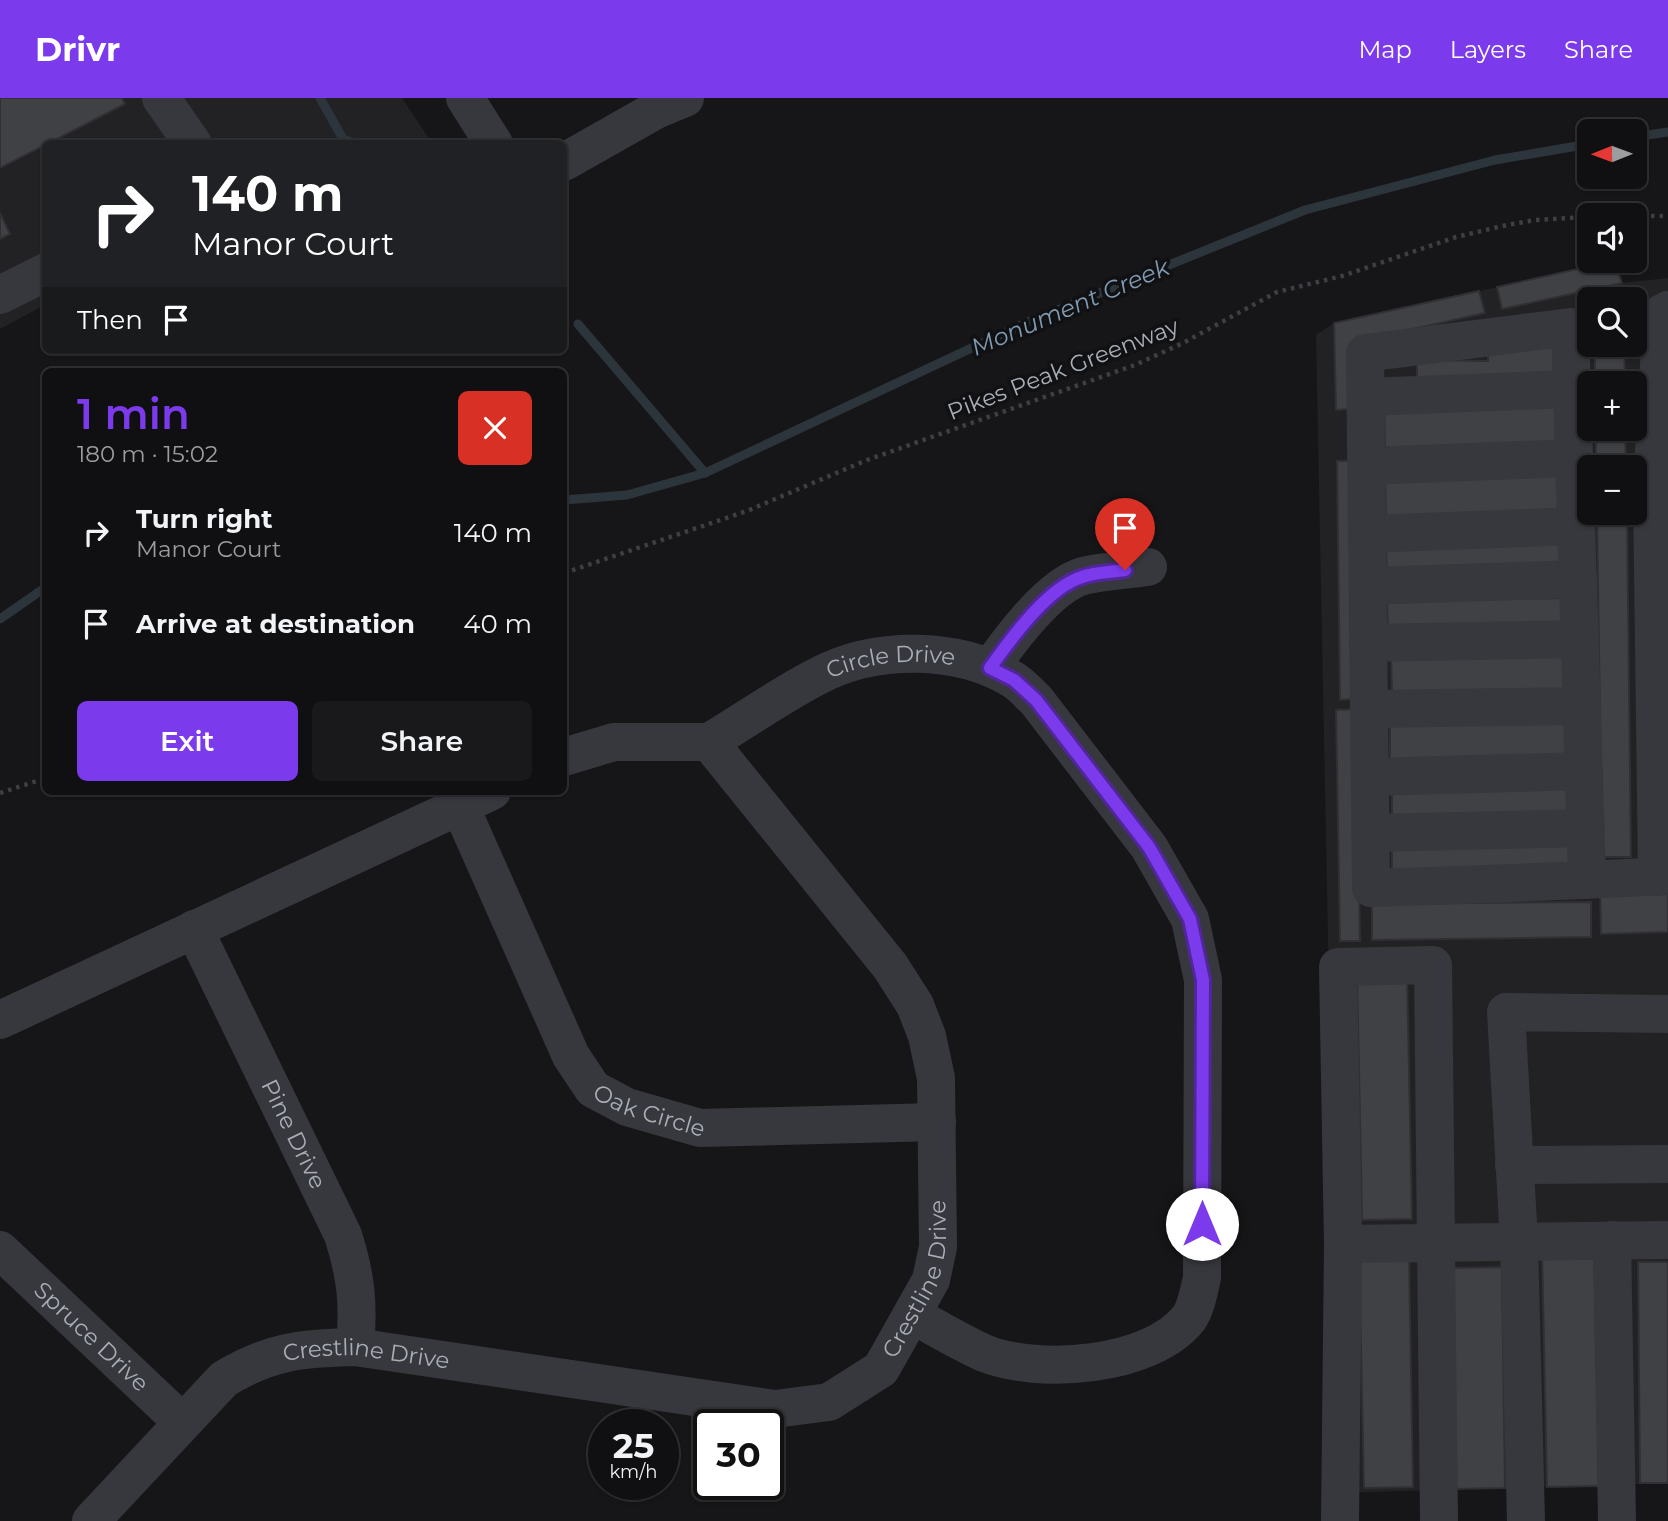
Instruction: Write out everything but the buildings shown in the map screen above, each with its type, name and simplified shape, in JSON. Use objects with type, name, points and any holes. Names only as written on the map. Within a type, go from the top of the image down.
[{"type":"street","points":[[161,98],[190,140]]},
{"type":"street","points":[[465,98],[491,140]]},
{"type":"street","points":[[567,160],[656,110],[685,98]]},
{"type":"street","points":[[0,295],[42,274]]},
{"type":"street","points":[[1587,880],[1570,327],[1365,353],[1371,888],[1587,880],[1662,876],[1660,487],[1662,313],[1668,310]]},
{"type":"street","points":[[1366,397],[1572,389]]},
{"type":"street","points":[[1367,466],[1574,458]]},
{"type":"street","points":[[1367,534],[1576,526]]},
{"type":"street","points":[[990,668],[1016,632],[1046,600],[1080,577],[1148,567]]},
{"type":"street","points":[[1368,586],[1578,579]]},
{"type":"street","points":[[1368,643],[1580,639]]},
{"type":"street","name":"Circle Drive","points":[[709,742],[821,674],[862,659],[909,654],[949,657],[990,668],[1014,680],[1036,700],[1163,839],[1190,919],[1203,980],[1202,1278],[1191,1316],[1175,1352],[1145,1351],[1112,1359],[1049,1364],[1025,1362],[985,1353],[913,1315]]},
{"type":"street","points":[[1369,709],[1582,706]]},
{"type":"street","points":[[567,756],[614,742],[709,742]]},
{"type":"street","name":"Crestline Drive","points":[[91,1521],[225,1379],[249,1364],[278,1353],[305,1348],[355,1347],[775,1409],[829,1402],[855,1389],[881,1369],[931,1280],[938,1247],[936,1077],[927,1036],[915,1004],[890,966],[709,742]]},
{"type":"street","points":[[1370,777],[1584,771]]},
{"type":"street","points":[[0,1020],[476,798]]},
{"type":"street","name":"Oak Circle","points":[[476,798],[586,1100],[627,1107],[700,1128],[937,1122]]},
{"type":"street","points":[[1371,833],[1586,828]]},
{"type":"street","name":"Pine Drive","points":[[194,929],[343,1235],[355,1273],[359,1308],[355,1347]]},
{"type":"street","points":[[1340,1521],[1343,1244],[1338,967],[1433,965],[1438,1521]]},
{"type":"street","points":[[1526,1521],[1519,1241],[1506,1012],[1668,1014]]},
{"type":"street","points":[[1514,1166],[1668,1164]]},
{"type":"street","points":[[1612,1240],[1617,1521]]},
{"type":"street","points":[[1343,1244],[1668,1240]]},
{"type":"street","name":"Spruce Drive","points":[[0,1250],[182,1422]]},
{"type":"path","points":[[1647,216],[1668,216]]},
{"type":"path","name":"Pikes Peak Greenway","points":[[567,572],[747,511],[867,460],[1135,365],[1183,343],[1277,292],[1342,276],[1436,243],[1507,225],[1535,219],[1577,217]]},
{"type":"path","points":[[0,793],[42,779]]},
{"type":"shaded area","points":[[0,98],[402,98],[430,140],[42,140],[42,307],[0,329]]},
{"type":"shaded area","points":[[1577,269],[1577,273],[1619,273],[1622,283],[1668,278],[1668,1483],[1339,1493],[1316,335],[1334,323]]},
{"type":"waterway","points":[[320,98],[346,140]]},
{"type":"waterway","name":"Monument Creek","points":[[1647,135],[1668,132]]},
{"type":"waterway","name":"Monument Creek","points":[[567,500],[627,495],[705,473],[1023,324],[1305,210],[1495,160],[1577,146]]},
{"type":"waterway","points":[[578,324],[705,473]]},
{"type":"waterway","name":"Monument Creek","points":[[0,619],[42,590]]},
{"type":"route","points":[[1125,570],[1080,577],[1046,600],[1016,632],[990,668],[1014,680],[1036,700],[1149,847],[1190,919],[1203,980],[1202,1224]]}]
